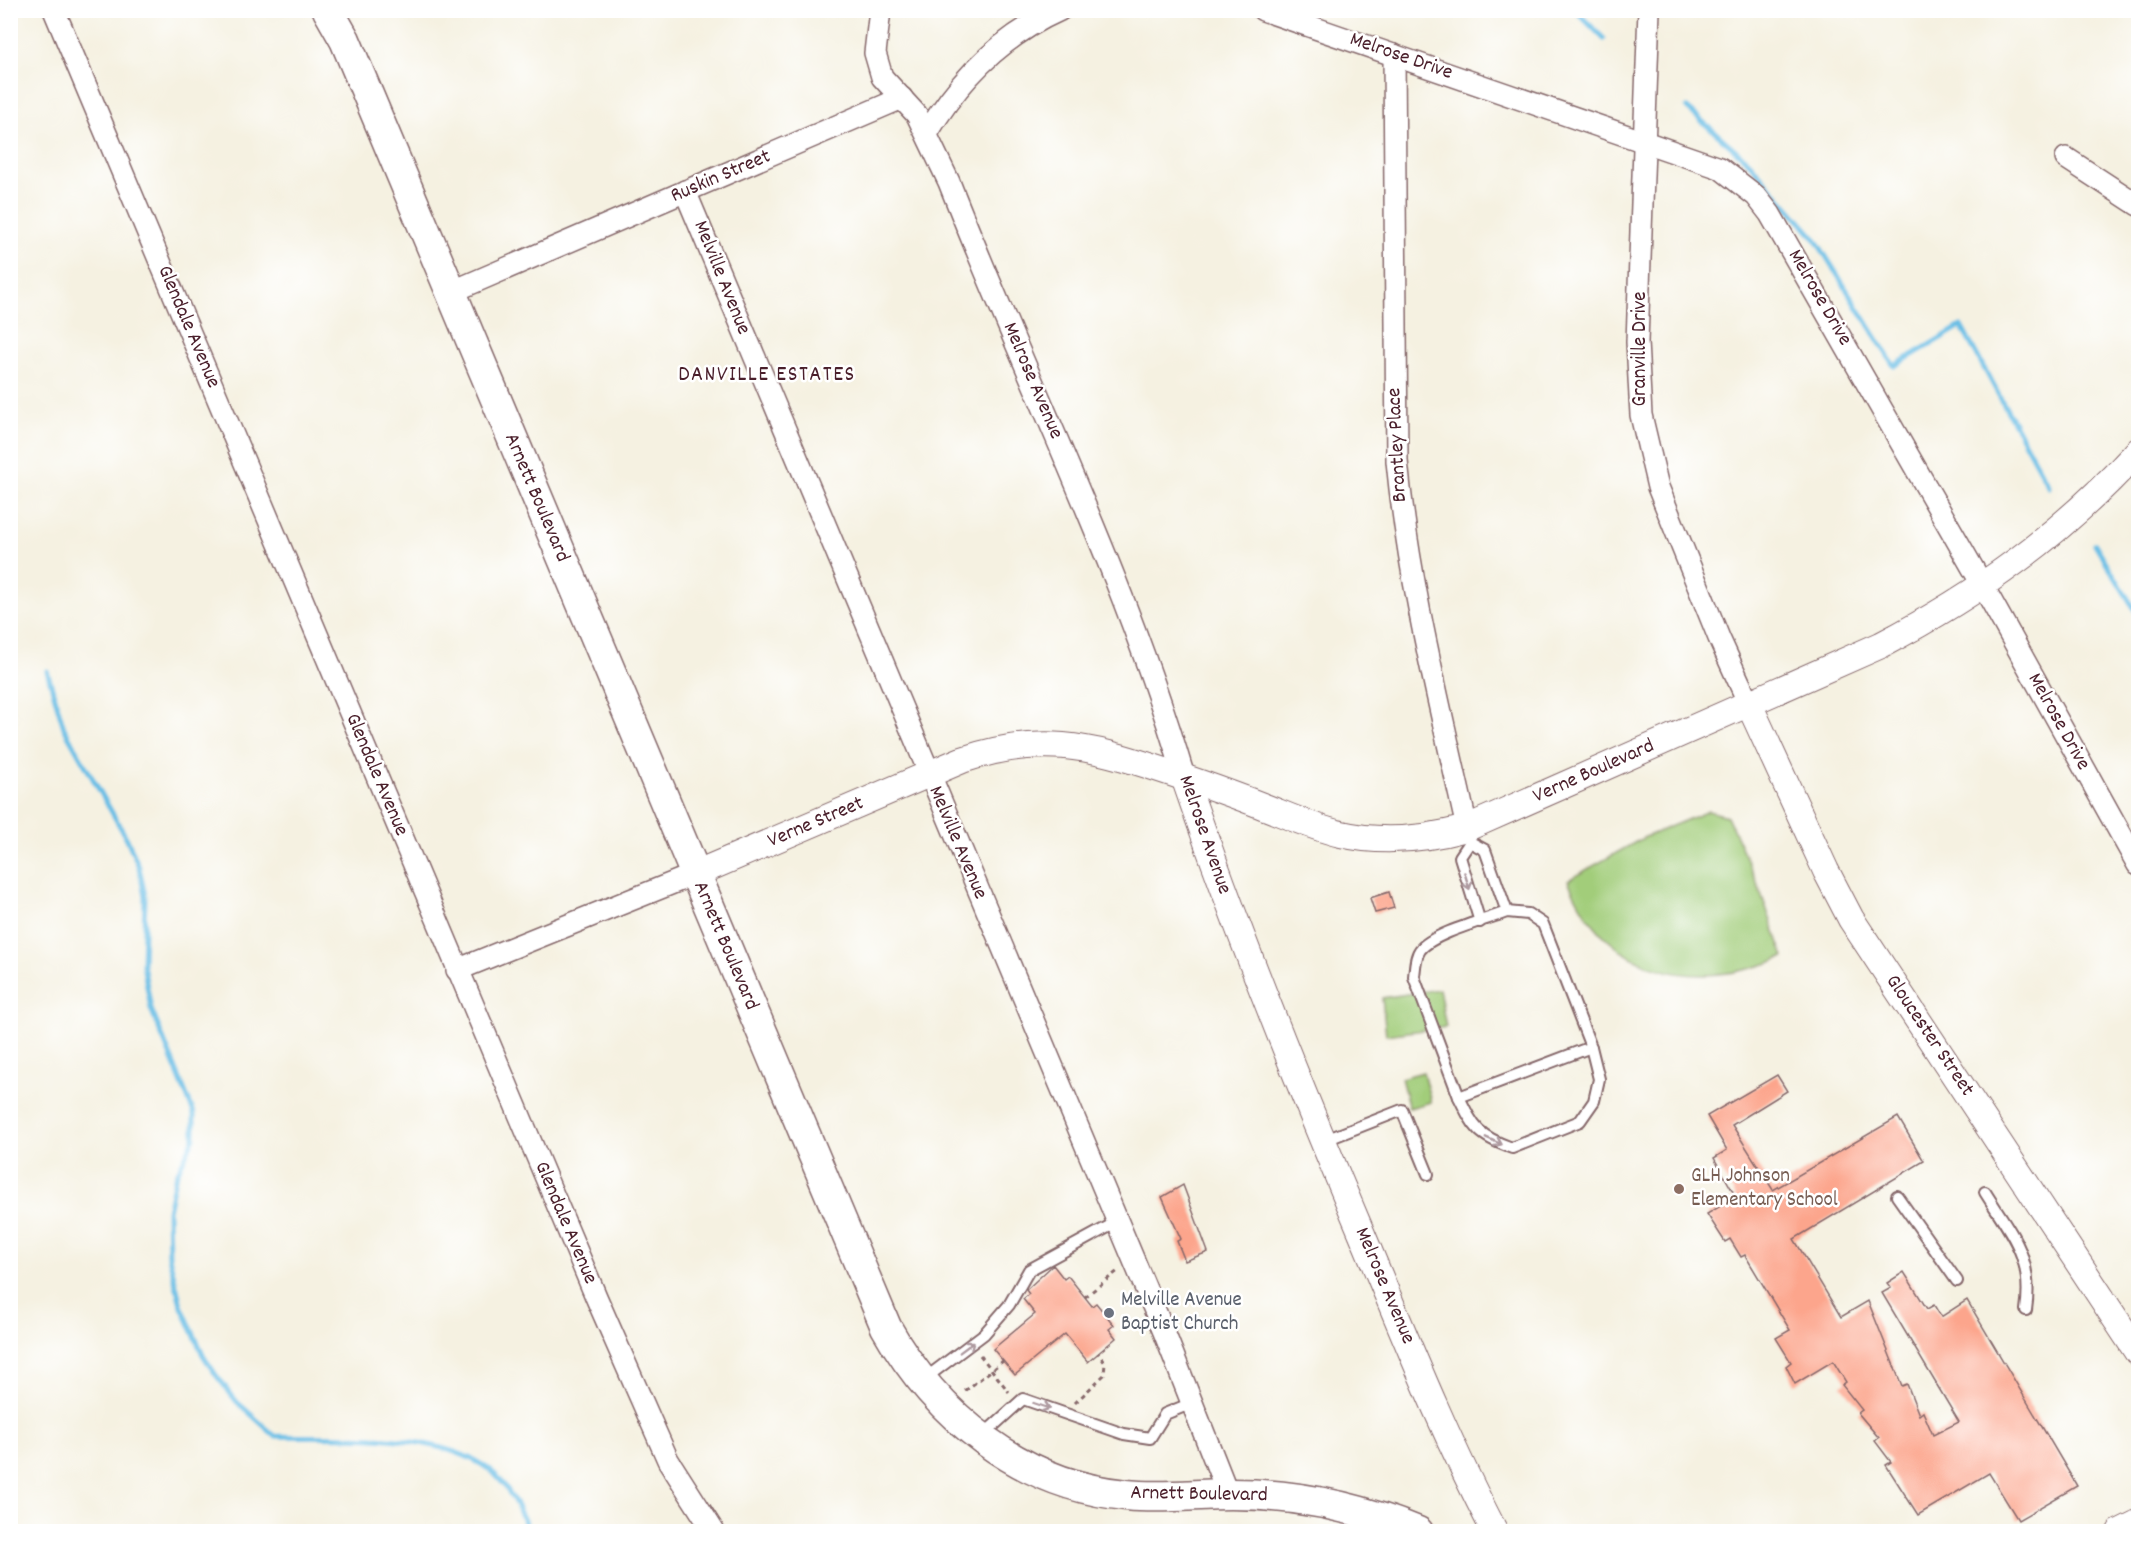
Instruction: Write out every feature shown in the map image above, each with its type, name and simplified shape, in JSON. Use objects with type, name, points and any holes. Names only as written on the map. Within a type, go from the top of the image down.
[{"type":"main road","name":"Arnett Boulevard","points":[[328,10],[345,40],[449,293],[886,1327],[921,1382],[945,1408],[980,1438],[1021,1463],[1088,1489],[1160,1498],[1228,1494],[1301,1498],[1345,1507],[1418,1532]]},
{"type":"street","name":"Glendale Avenue","points":[[54,10],[458,970],[668,1460],[691,1500],[714,1532]]},
{"type":"street","points":[[880,10],[875,44],[876,62],[889,87],[902,98],[928,132],[965,78],[993,51],[1020,31],[1060,10]]},
{"type":"street","name":"Melrose Drive","points":[[1263,10],[1720,168],[1756,196],[1770,214],[1845,342],[2139,865]]},
{"type":"street","name":"Granville Drive","points":[[1649,10],[1637,342],[1637,383],[1644,437],[1658,487],[1719,638],[1749,704]]},
{"type":"street","name":"Brantley Place","points":[[1394,55],[1397,460],[1403,525],[1468,835]]},
{"type":"street","name":"Ruskin Street","points":[[449,293],[902,98]]},
{"type":"street","name":"Melrose Avenue","points":[[928,132],[1123,600],[1164,709],[1184,777],[1225,896],[1323,1141],[1442,1424],[1495,1532]]},
{"type":"street","points":[[2066,158],[2139,205]]},
{"type":"street","name":"Melville Avenue","points":[[685,192],[928,775],[1135,1263],[1228,1494]]},
{"type":"street","name":"Verne Boulevard","points":[[1184,777],[1340,834],[1379,839],[1468,835],[1881,645],[1936,616],[1983,586],[2066,524],[2139,451]]},
{"type":"street","name":"Gloucester Street","points":[[1749,704],[1826,871],[1851,919],[2139,1353]]},
{"type":"street","name":"Verne Street","points":[[458,970],[986,752],[1043,744],[1106,751],[1184,777]]},
{"type":"street","points":[[2120,1532],[2139,1523]]},
{"type":"lane","points":[[1480,922],[1460,857],[1468,835],[1485,850],[1507,912]]},
{"type":"lane","points":[[1507,912],[1528,914],[1543,924],[1591,1047],[1599,1079],[1594,1101],[1580,1121],[1512,1148],[1489,1140],[1474,1129],[1414,977],[1419,951],[1430,941],[1507,912]]},
{"type":"lane","points":[[1460,1096],[1591,1047]]},
{"type":"lane","points":[[1323,1141],[1402,1110],[1428,1174]]},
{"type":"lane","points":[[1985,1192],[2018,1245],[2025,1264],[2030,1284],[2026,1310]]},
{"type":"lane","points":[[1897,1196],[1958,1281]]},
{"type":"lane","points":[[921,1382],[984,1334],[1009,1305],[1029,1270],[1117,1222]]},
{"type":"lane","points":[[980,1438],[1023,1399],[1124,1434],[1150,1438],[1165,1414],[1192,1403]]},
{"type":"path","points":[[1085,1297],[1121,1269],[1135,1263]]},
{"type":"path","points":[[972,1343],[990,1371],[1018,1403]]},
{"type":"path","points":[[1064,1413],[1104,1375],[1105,1363],[1098,1353]]},
{"type":"path","points":[[945,1408],[1003,1361]]},
{"type":"green space","points":[[1708,811],[1727,816],[1755,877],[1784,957],[1751,968],[1718,974],[1687,974],[1657,968],[1630,956],[1606,937],[1585,912],[1568,880],[1643,838]]},
{"type":"green space","points":[[1439,989],[1446,1027],[1386,1035],[1382,998]]},
{"type":"green space","points":[[1423,1072],[1431,1102],[1409,1108],[1401,1078]]},
{"type":"building","points":[[1389,892],[1394,908],[1375,913],[1370,898]]},
{"type":"building","points":[[1777,1075],[1787,1091],[1732,1125],[1773,1190],[1898,1117],[1924,1161],[1794,1239],[1841,1317],[1868,1301],[1902,1386],[1907,1384],[1919,1415],[1923,1412],[1933,1435],[1959,1422],[1882,1293],[1891,1288],[1887,1283],[1904,1272],[1927,1309],[1934,1305],[1941,1317],[1967,1300],[2077,1486],[2018,1520],[1989,1473],[1918,1515],[1886,1465],[1891,1462],[1875,1441],[1879,1438],[1858,1413],[1862,1410],[1842,1385],[1846,1382],[1833,1361],[1795,1384],[1786,1366],[1791,1362],[1776,1338],[1790,1330],[1745,1255],[1741,1257],[1730,1239],[1725,1242],[1707,1214],[1736,1197],[1714,1158],[1727,1150],[1707,1116]]},
{"type":"building","points":[[1183,1185],[1208,1252],[1185,1261],[1177,1241],[1181,1239],[1162,1197]]},
{"type":"building","points":[[1053,1265],[1064,1279],[1068,1276],[1092,1306],[1096,1303],[1114,1325],[1109,1329],[1116,1338],[1088,1362],[1065,1334],[1015,1375],[993,1349],[1035,1314],[1023,1299],[1029,1294],[1026,1290]]},
{"type":"waterway","points":[[1575,10],[1604,39]]},
{"type":"waterway","points":[[1687,108],[1749,162],[1814,237],[1894,366],[1961,326],[2049,487]]},
{"type":"waterway","points":[[2095,544],[2138,615]]},
{"type":"waterway","points":[[47,671],[64,728],[127,839],[139,867],[145,896],[143,964],[151,1009],[194,1113],[194,1138],[175,1178],[168,1211],[169,1257],[181,1305],[203,1355],[237,1402],[275,1436],[357,1437],[415,1442],[443,1448],[468,1457],[490,1470],[503,1483],[530,1532]]},
{"type":"place","name":"GLH Johnson Elementary School","points":[[1679,1189]]},
{"type":"place","name":"Melville Avenue Baptist Church","points":[[1109,1313]]},
{"type":"district","name":"DANVILLE ESTATES","points":[[767,375]]}]
